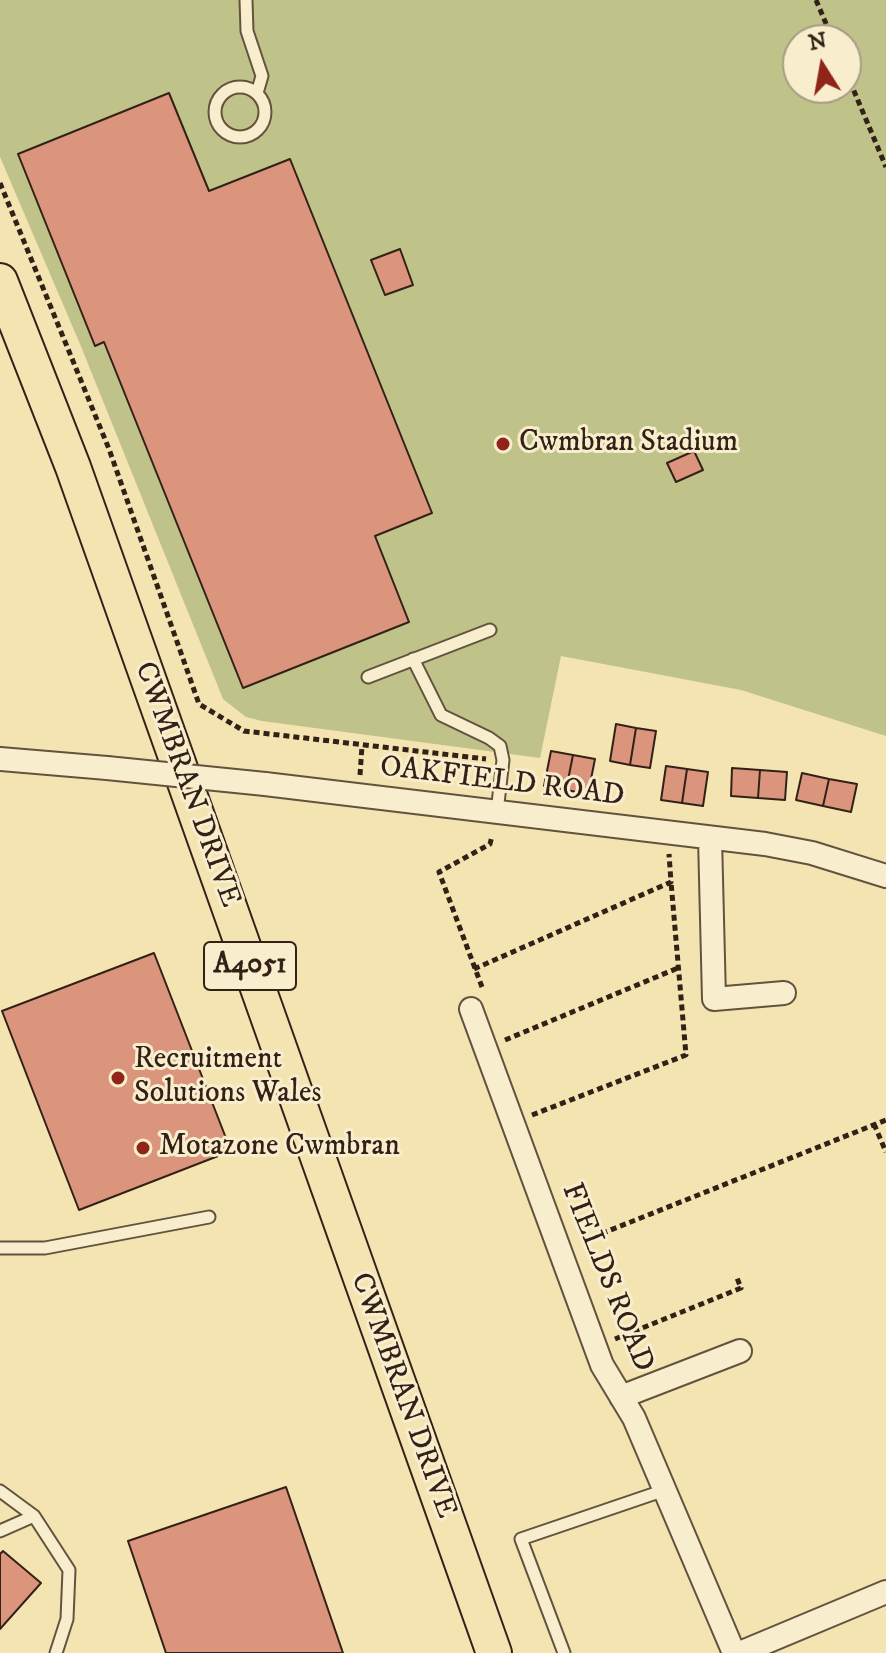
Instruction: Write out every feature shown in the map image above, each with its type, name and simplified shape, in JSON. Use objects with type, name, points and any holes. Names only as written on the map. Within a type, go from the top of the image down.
[{"type":"main road","name":"CWMBRAN DRIVE","points":[[0,281],[73,467],[494,1653]]},
{"type":"street","name":"OAKFIELD ROAD","points":[[0,759],[265,784],[710,838],[812,853],[886,876]]},
{"type":"street","points":[[710,838],[714,999],[784,993]]},
{"type":"street","name":"FIELDS ROAD","points":[[471,1009],[602,1365],[634,1418],[734,1653]]},
{"type":"street","points":[[621,1397],[740,1351]]},
{"type":"street","points":[[740,1653],[886,1592]]},
{"type":"lane","points":[[246,0],[247,31],[262,76],[257,93],[265,106],[263,122],[246,136],[230,135],[223,130],[216,115],[219,98],[233,88],[242,87],[257,93]]},
{"type":"lane","points":[[368,677],[490,630]]},
{"type":"lane","points":[[413,659],[441,715],[495,741],[503,753],[497,812]]},
{"type":"lane","points":[[0,1248],[45,1248],[209,1217]]},
{"type":"lane","points":[[564,1653],[521,1539],[665,1490]]},
{"type":"lane","points":[[0,1491],[34,1516],[69,1570],[67,1619],[56,1653]]},
{"type":"lane","points":[[0,1531],[34,1516]]},
{"type":"path","points":[[816,0],[826,24]]},
{"type":"path","points":[[859,104],[886,167]]},
{"type":"path","points":[[0,183],[109,449],[199,704],[244,731],[503,760]]},
{"type":"path","points":[[471,1009],[489,1003],[439,872],[490,844],[497,812]]},
{"type":"path","points":[[513,1122],[686,1055],[671,882],[670,833]]},
{"type":"path","points":[[474,969],[671,882]]},
{"type":"path","points":[[485,1048],[678,968]]},
{"type":"path","points":[[560,1250],[886,1120]]},
{"type":"path","points":[[874,1124],[886,1152]]},
{"type":"path","points":[[596,1347],[741,1288],[737,1278]]},
{"type":"green space","name":"Cwmbran Stadium","points":[[0,0],[886,0],[886,736],[741,690],[561,656],[540,758],[246,717],[223,699],[80,344],[0,157]]},
{"type":"building","points":[[169,93],[209,191],[290,159],[432,513],[375,536],[409,622],[243,688],[104,342],[95,346],[18,154]]},
{"type":"building","points":[[400,249],[413,285],[385,295],[371,260]]},
{"type":"building","points":[[694,451],[703,470],[676,482],[667,463]]},
{"type":"building","points":[[616,724],[636,728],[630,765],[610,761]]},
{"type":"building","points":[[636,728],[656,731],[650,768],[630,765]]},
{"type":"building","points":[[551,751],[573,755],[566,790],[544,786]]},
{"type":"building","points":[[573,755],[595,759],[588,794],[566,790]]},
{"type":"building","points":[[666,766],[687,769],[682,803],[661,800]]},
{"type":"building","points":[[732,768],[760,770],[758,798],[731,796]]},
{"type":"building","points":[[687,769],[708,772],[703,806],[682,803]]},
{"type":"building","points":[[760,770],[787,772],[785,800],[758,798]]},
{"type":"building","points":[[802,773],[829,779],[823,806],[796,800]]},
{"type":"building","points":[[829,779],[857,784],[851,812],[823,806]]},
{"type":"building","points":[[154,953],[231,1151],[79,1210],[2,1011]]},
{"type":"building","points":[[286,1487],[343,1653],[166,1653],[128,1541]]},
{"type":"building","points":[[3,1551],[41,1583],[0,1629],[0,1554]]},
{"type":"place","name":"Cwmbran Stadium","points":[[503,444]]},
{"type":"place","name":"Recruitment Solutions Wales","points":[[118,1078]]},
{"type":"place","name":"Motazone Cwmbran","points":[[143,1148]]}]
